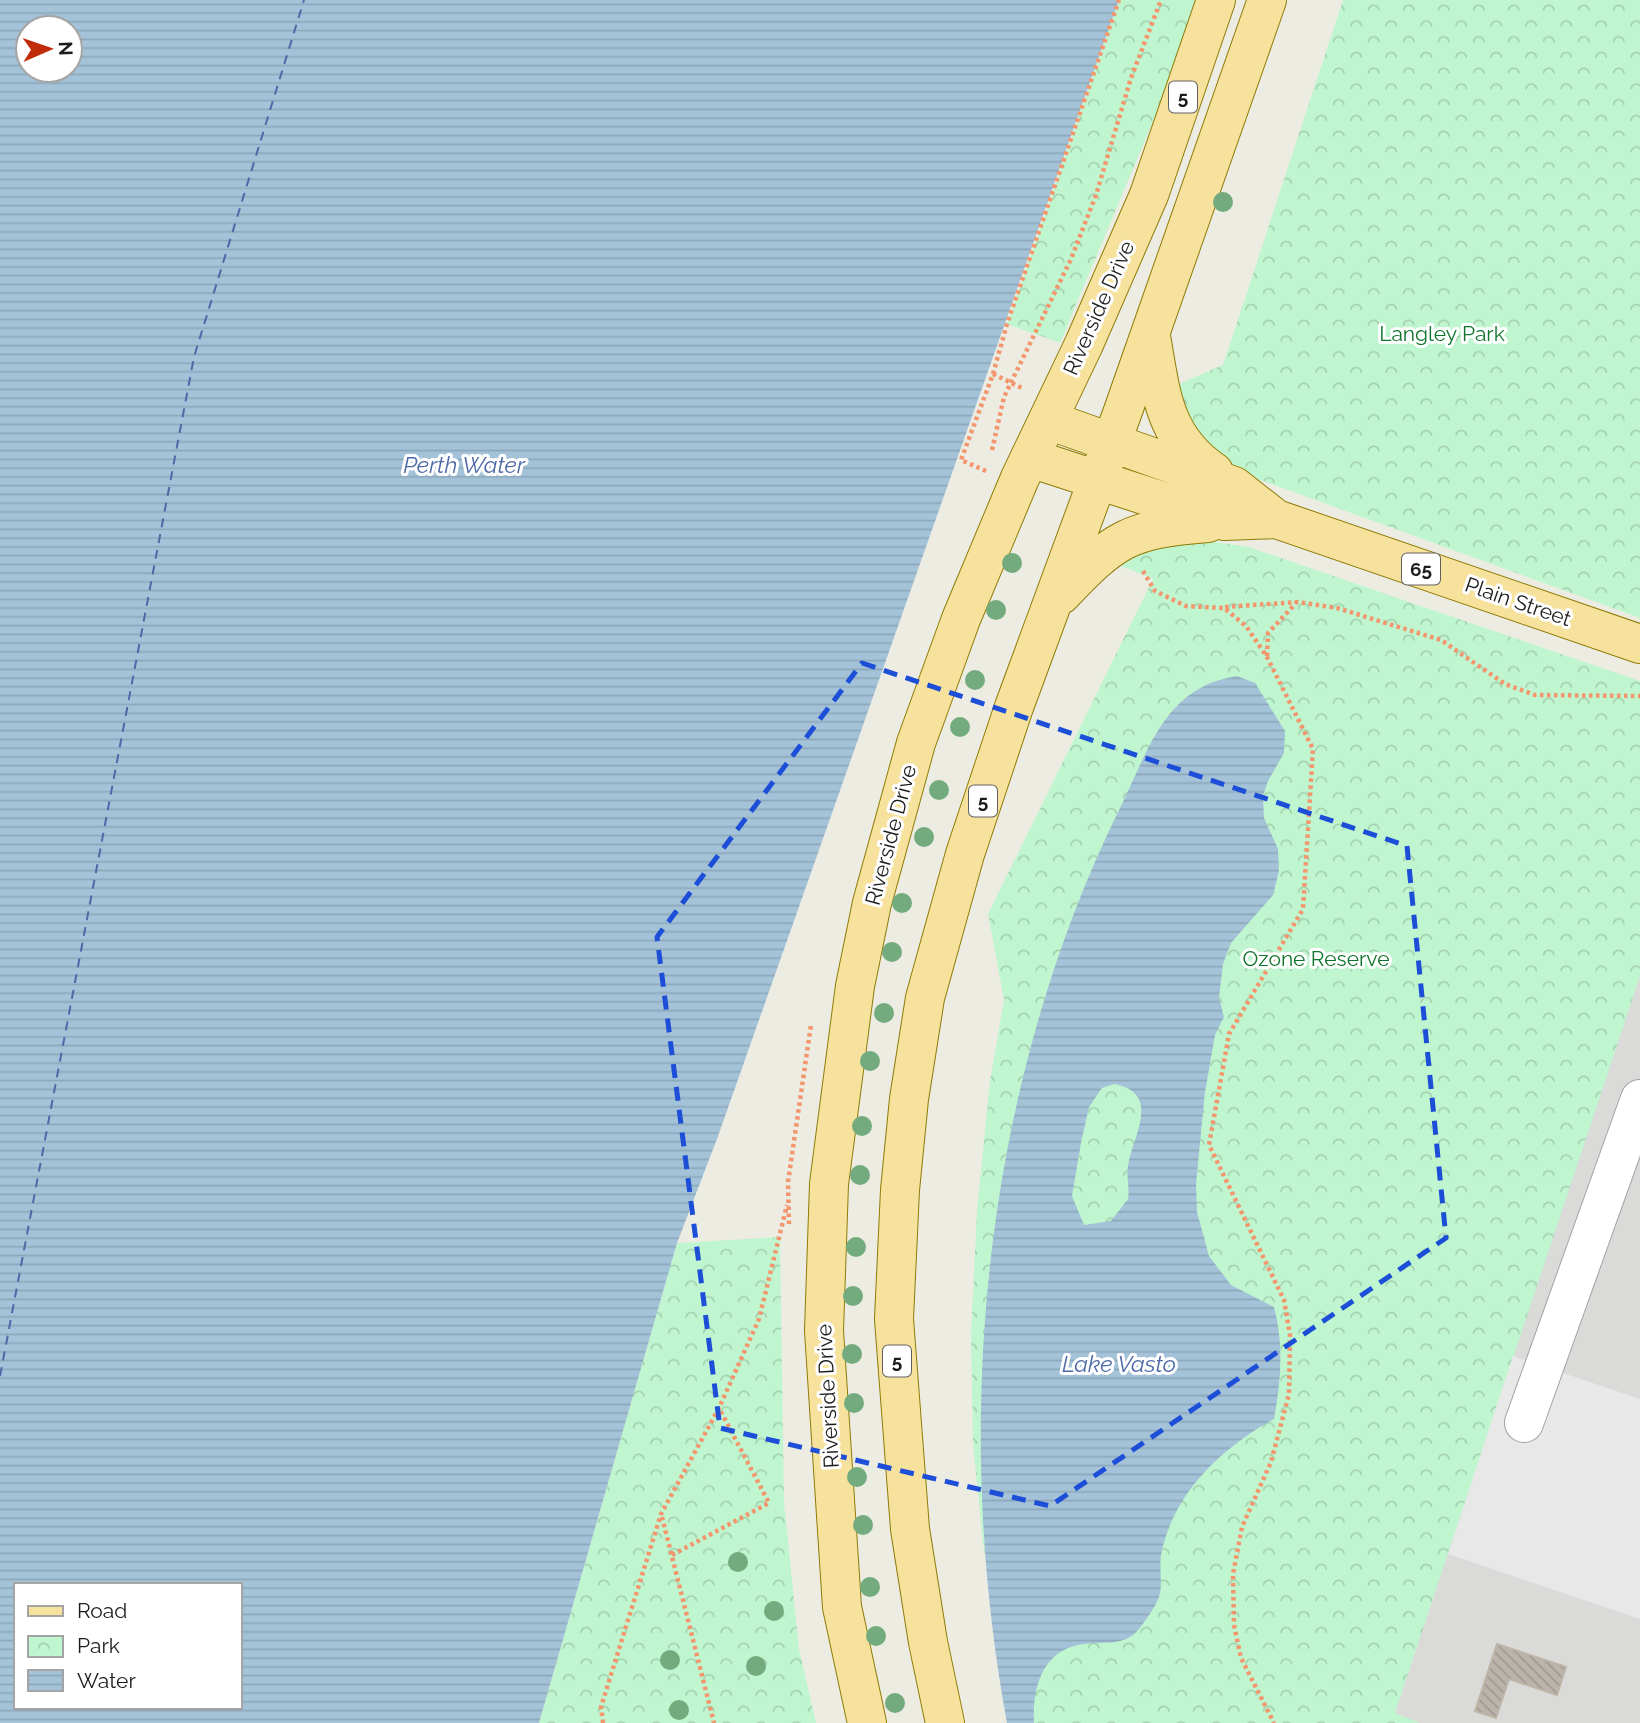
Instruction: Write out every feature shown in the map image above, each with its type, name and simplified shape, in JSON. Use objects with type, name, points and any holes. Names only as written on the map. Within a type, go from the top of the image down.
[{"type":"main road","name":"Riverside Drive","points":[[867,1723],[842,1607],[831,1472],[824,1331],[829,1184],[855,985],[872,903],[916,743],[961,620],[1030,458],[1149,195],[1216,0]]},
{"type":"main road","name":"5","points":[[945,1723],[928,1642],[909,1515],[894,1319],[900,1190],[909,1099],[925,998],[965,853],[1049,607],[1150,334],[1267,0]]},
{"type":"main road","points":[[1049,607],[1089,565],[1126,537],[1229,504],[1178,438],[1162,396],[1150,334]]},
{"type":"main road","name":"Plain Street","points":[[1048,420],[1111,442],[1229,504]]},
{"type":"main road","name":"Plain Street","points":[[1030,458],[1097,480],[1229,504],[1640,644]]},
{"type":"lane","points":[[1524,1423],[1640,1099]]},
{"type":"path","points":[[986,471],[961,460],[993,374],[1007,324],[1119,0]]},
{"type":"path","points":[[993,374],[1013,383]]},
{"type":"path","points":[[1139,564],[1156,591],[1186,606],[1224,608],[1297,602],[1384,621],[1441,640],[1505,684],[1535,695],[1640,696]]},
{"type":"path","points":[[1267,657],[1268,633],[1297,602]]},
{"type":"path","points":[[1224,608],[1246,626],[1267,657],[1313,749],[1303,909],[1228,1034],[1209,1145],[1284,1300],[1290,1335],[1289,1394],[1271,1462],[1242,1527],[1233,1574],[1234,1625],[1241,1658],[1274,1723]]},
{"type":"path","points":[[603,1723],[601,1707],[661,1514],[719,1408],[759,1319],[788,1200]]},
{"type":"path","points":[[671,1555],[769,1503],[719,1408]]},
{"type":"path","points":[[661,1514],[714,1723]]},
{"type":"highlighted area","points":[[862,663],[1407,846],[1446,1238],[1050,1506],[720,1428],[657,937]]},
{"type":"shaded area","points":[[1640,954],[1640,1723],[1372,1723]]},
{"type":"shaded area","points":[[1513,1356],[1640,1399],[1640,1619],[1448,1554]]},
{"type":"green space","points":[[1119,0],[1196,0],[1156,114],[1060,343],[1007,324]]},
{"type":"green space","name":"Langley Park","points":[[1343,0],[1640,0],[1640,618],[1241,473],[1204,444],[1174,386],[1223,365]]},
{"type":"green space","name":"Ozone Reserve","points":[[1194,539],[1249,547],[1640,681],[1640,976],[1395,1713],[1420,1723],[1014,1723],[983,1543],[973,1444],[971,1334],[977,1211],[990,1081],[1004,1000],[988,914],[1153,579],[1114,563],[1129,553]]},
{"type":"green space","points":[[780,1237],[784,1502],[799,1649],[816,1723],[539,1723],[677,1243]]},
{"type":"water","name":"Perth Water","points":[[0,0],[1119,0],[717,1139],[677,1243],[539,1723],[0,1723]]},
{"type":"water","name":"Lake Vasto","points":[[1237,676],[1255,683],[1285,731],[1284,753],[1263,796],[1264,818],[1278,849],[1279,871],[1273,895],[1231,943],[1223,964],[1219,998],[1224,1017],[1215,1035],[1205,1092],[1196,1184],[1197,1212],[1209,1256],[1231,1285],[1274,1307],[1280,1363],[1274,1419],[1219,1458],[1188,1492],[1167,1533],[1161,1555],[1159,1597],[1139,1629],[1121,1641],[1085,1644],[1059,1653],[1050,1661],[1038,1683],[1034,1723],[1007,1723],[990,1608],[982,1491],[982,1373],[991,1256],[1009,1140],[1037,1026],[1074,915],[1120,808],[1162,724],[1192,693],[1212,682]],"holes":[[[1114,1084],[1129,1089],[1141,1106],[1141,1118],[1128,1166],[1128,1199],[1111,1221],[1084,1225],[1072,1196],[1089,1107],[1102,1088]]]},
{"type":"building","points":[[1497,1644],[1566,1667],[1557,1695],[1509,1679],[1496,1718],[1475,1711]]},
{"type":"ferry route","points":[[0,1376],[194,357],[304,0]]}]
